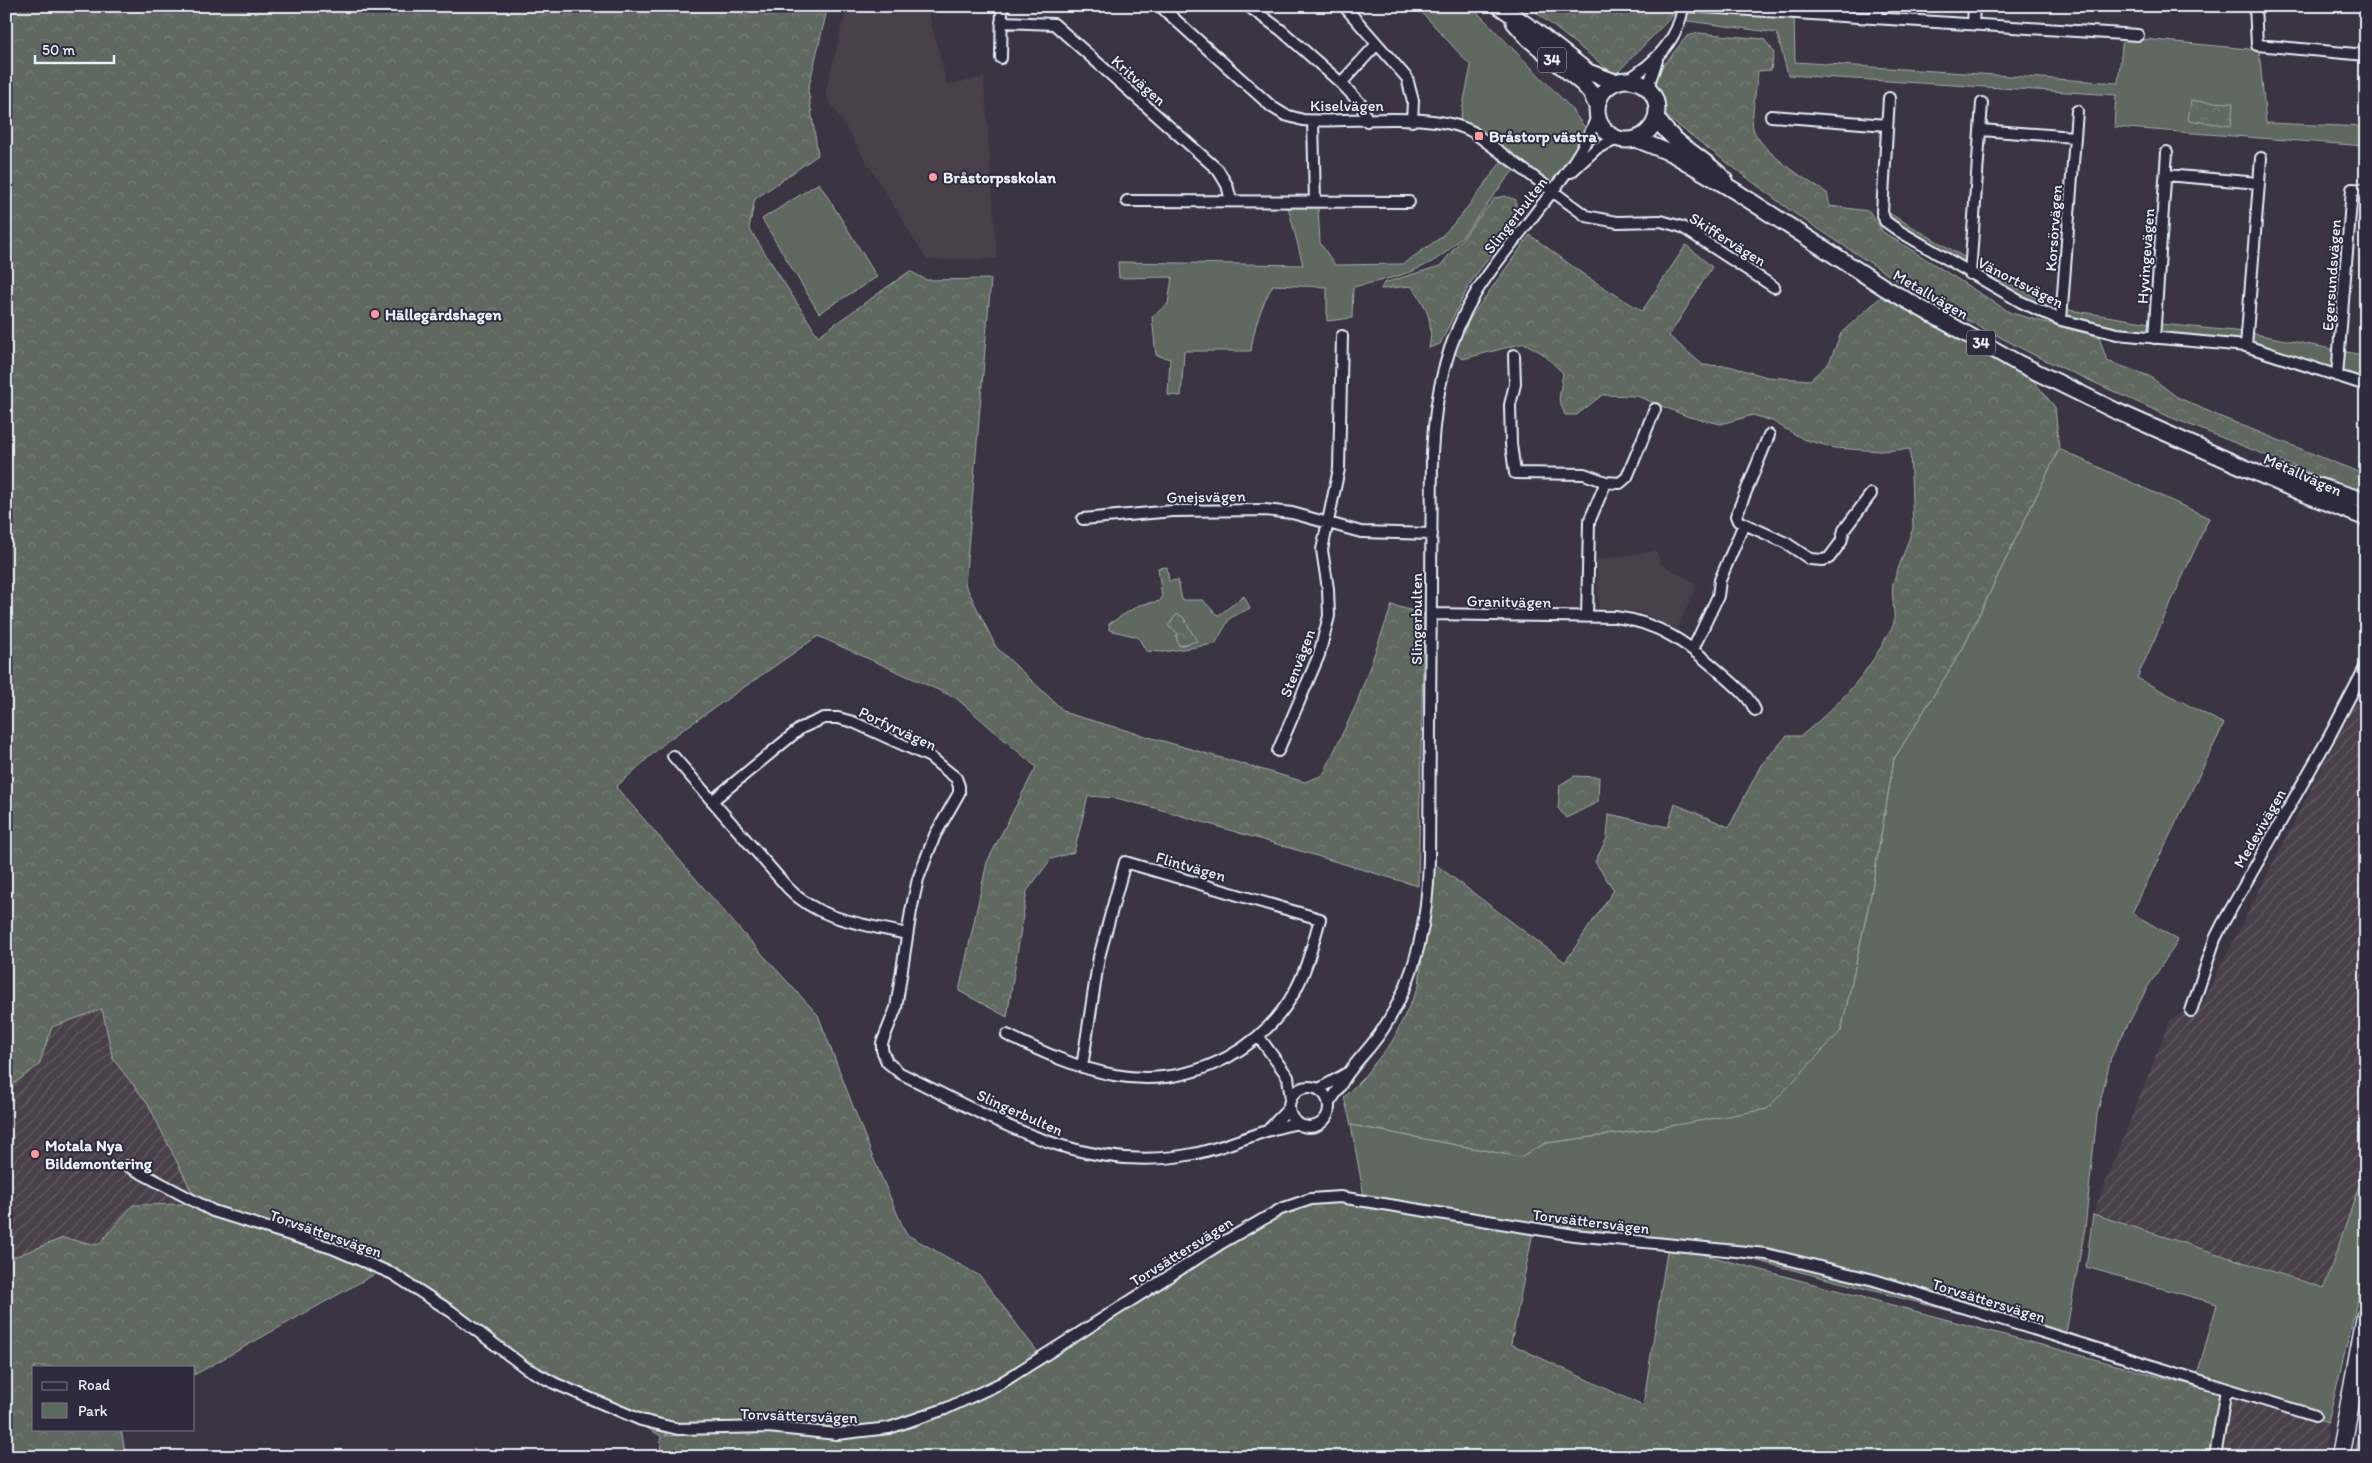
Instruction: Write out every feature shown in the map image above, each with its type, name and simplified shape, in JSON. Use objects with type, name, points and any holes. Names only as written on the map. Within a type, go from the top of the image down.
[{"type":"highway","points":[[2340,1457],[2366,1316]]},
{"type":"highway","points":[[2348,1457],[2366,1350]]},
{"type":"main road","name":"34","points":[[1503,10],[1534,30],[1588,72],[1621,81],[1640,83],[1650,91]]},
{"type":"main road","name":"34","points":[[1503,10],[1529,39],[1584,85],[1590,92],[1602,128],[1618,139]]},
{"type":"main road","points":[[1597,111],[1605,90],[1621,81]]},
{"type":"main road","name":"Metallvägen","points":[[1650,91],[1656,104],[1656,117],[1672,138],[1703,159],[1736,190]]},
{"type":"main road","points":[[1636,139],[1649,130],[1656,117]]},
{"type":"main road","name":"Metallvägen","points":[[1618,139],[1636,139],[1672,154],[1736,190],[1885,288],[2016,362],[2116,410],[2300,492],[2366,518]]},
{"type":"main road","name":"Metallvägen","points":[[2228,459],[2366,501]]},
{"type":"street","points":[[1000,58],[1002,6]]},
{"type":"street","name":"Kiselvägen","points":[[1160,6],[1272,107],[1292,118],[1313,121],[1443,121],[1461,126],[1479,136],[1552,192]]},
{"type":"street","points":[[1248,6],[1281,30],[1341,83],[1362,105],[1367,121]]},
{"type":"street","points":[[1344,6],[1407,78],[1413,101],[1412,121]]},
{"type":"street","points":[[1621,81],[1645,69],[1658,57],[1680,24],[1683,6]]},
{"type":"street","points":[[1688,6],[1781,9],[1876,18],[2138,35]]},
{"type":"street","points":[[1876,18],[1877,6]]},
{"type":"street","points":[[1974,6],[1974,24]]},
{"type":"street","points":[[2255,6],[2257,45],[2366,55]]},
{"type":"street","name":"Kritvägen","points":[[1001,22],[1054,24],[1218,170],[1227,185],[1231,200]]},
{"type":"street","points":[[1341,83],[1377,44]]},
{"type":"street","points":[[1650,91],[1650,81],[1658,57]]},
{"type":"street","name":"Vänortsvägen","points":[[1890,98],[1882,204],[1885,221],[1970,274],[2020,302],[2061,320],[2117,334],[2246,346],[2366,385]]},
{"type":"street","points":[[1970,274],[1982,104]]},
{"type":"street","name":"Slingerbulten","points":[[1329,1103],[1348,1072],[1372,1045],[1397,1005],[1416,958],[1425,922],[1430,858],[1433,424],[1441,376],[1452,339],[1478,289],[1561,181],[1588,137],[1597,111]]},
{"type":"street","name":"Korsörvägen","points":[[2061,320],[2077,111]]},
{"type":"street","points":[[1771,116],[1888,125]]},
{"type":"street","points":[[1313,121],[1315,201]]},
{"type":"street","points":[[1981,130],[2074,138]]},
{"type":"street","name":"Slingerbulten","points":[[1561,181],[1597,148],[1618,139]]},
{"type":"street","name":"Hyvingevägen","points":[[2154,338],[2167,152]]},
{"type":"street","points":[[2246,346],[2261,158]]},
{"type":"street","points":[[2166,175],[2259,183]]},
{"type":"street","name":"Egersundsvägen","points":[[2337,376],[2352,189],[2366,190]]},
{"type":"street","name":"Skiffervägen","points":[[1552,192],[1578,212],[1595,219],[1617,222],[1662,221],[1682,227],[1774,287]]},
{"type":"street","points":[[1127,201],[1409,202]]},
{"type":"street","points":[[1328,524],[1339,470],[1342,336]]},
{"type":"street","points":[[1514,355],[1515,384],[1510,405],[1511,444],[1515,473],[1584,474],[1606,482],[1620,484],[1627,478],[1655,409]]},
{"type":"street","points":[[1769,435],[1736,516],[1738,521],[1793,547],[1810,559],[1822,560],[1829,558],[1842,542],[1844,530],[1871,494]]},
{"type":"street","points":[[1587,617],[1590,548],[1589,522],[1606,482]]},
{"type":"street","name":"Gnejsvägen","points":[[1083,519],[1173,511],[1240,510],[1282,512],[1377,534],[1432,534]]},
{"type":"street","name":"Stenvägen","points":[[1278,751],[1326,633],[1329,600],[1322,550],[1328,524]]},
{"type":"street","points":[[1693,649],[1718,596],[1720,580],[1744,524]]},
{"type":"street","name":"Granitvägen","points":[[1431,614],[1587,617],[1631,619],[1644,622],[1670,634],[1693,649],[1741,692],[1755,710]]},
{"type":"street","name":"Medevivägen","points":[[2191,1011],[2215,939],[2223,923],[2329,737],[2366,666]]},
{"type":"street","name":"Porfyrvägen","points":[[712,801],[801,728],[824,718],[838,718],[853,722],[930,757],[956,778],[960,790],[935,835],[923,863],[914,894],[896,1008],[884,1035],[882,1050],[892,1067],[910,1078]]},
{"type":"street","points":[[673,756],[803,901],[823,913],[837,918],[907,934]]},
{"type":"street","name":"Flintvägen","points":[[1007,1035],[1043,1052],[1082,1067],[1129,1078],[1165,1078],[1199,1070],[1216,1063],[1259,1037],[1281,1012],[1296,989],[1320,919],[1125,862],[1099,957],[1082,1067]]},
{"type":"street","points":[[1259,1037],[1288,1077],[1306,1087],[1319,1089],[1326,1096],[1329,1103],[1328,1112],[1320,1123],[1307,1126],[1298,1123],[1294,1119],[1290,1104],[1288,1077]]},
{"type":"street","name":"Slingerbulten","points":[[1319,1089],[1348,1072]]},
{"type":"street","name":"Slingerbulten","points":[[910,1078],[1038,1139],[1063,1148],[1105,1156],[1149,1159],[1192,1155],[1244,1140],[1269,1129],[1298,1123]]},
{"type":"street","points":[[1290,1104],[1297,1091],[1306,1087]]},
{"type":"street","name":"Slingerbulten","points":[[1269,1129],[1290,1104]]},
{"type":"street","name":"Torvsättersvägen","points":[[128,1166],[213,1211],[332,1248],[373,1264],[427,1295],[526,1368],[542,1377],[641,1420],[678,1430],[774,1428],[852,1434],[888,1428],[946,1410],[978,1396],[1020,1372],[1220,1244],[1281,1209],[1301,1201],[1326,1197],[1340,1197],[1396,1205],[1574,1235],[1766,1254],[1792,1259],[1874,1280],[2315,1416]]},
{"type":"street","points":[[2215,1457],[2226,1388]]},
{"type":"shaded area","name":"Bråstorpsskolan","points":[[847,6],[927,6],[947,85],[984,77],[997,259],[927,260],[825,94]]},
{"type":"shaded area","points":[[1656,551],[1661,564],[1697,584],[1677,629],[1640,612],[1599,608],[1596,560]]},
{"type":"shaded area","points":[[2366,680],[2366,1166],[2324,1288],[2093,1214],[2170,1020],[2204,999]]},
{"type":"shaded area","points":[[102,1009],[113,1059],[148,1104],[199,1204],[133,1205],[98,1245],[63,1238],[6,1260],[6,1089],[39,1065],[52,1027]]},
{"type":"shaded area","points":[[2221,1393],[2328,1423],[2325,1457],[2213,1457]]},
{"type":"green space","points":[[6,6],[828,6],[808,90],[818,155],[755,199],[749,228],[818,336],[910,271],[926,280],[991,279],[965,584],[996,647],[1066,713],[1305,782],[1323,775],[1356,705],[1392,605],[1424,614],[1418,886],[1155,808],[1116,798],[1088,796],[1074,852],[1051,859],[1027,891],[1007,1017],[959,991],[987,862],[1036,767],[956,698],[818,636],[668,740],[616,787],[742,932],[818,1015],[871,1153],[906,1234],[980,1276],[1043,1359],[1189,1258],[1308,1199],[1534,1227],[1511,1344],[1643,1406],[1668,1245],[2221,1393],[2213,1457],[660,1457],[661,1436],[510,1350],[384,1269],[195,1374],[195,1366],[32,1366],[32,1430],[121,1430],[126,1457],[6,1457],[6,1260],[63,1238],[98,1245],[133,1205],[198,1204],[148,1104],[113,1059],[102,1009],[52,1027],[39,1065],[6,1089]],"holes":[[[717,1421],[757,1431],[665,1436]]]},
{"type":"green space","points":[[1416,6],[1471,6],[1569,106],[1586,129],[1552,192],[1516,168],[1462,236],[1443,254],[1432,262],[1406,273],[1353,287],[1352,318],[1327,321],[1327,287],[1273,285],[1259,317],[1251,351],[1184,351],[1181,396],[1168,395],[1170,359],[1156,355],[1152,317],[1168,304],[1172,277],[1119,278],[1118,262],[1303,265],[1287,203],[1321,202],[1318,209],[1320,243],[1335,265],[1403,264],[1440,238],[1461,216],[1504,158],[1459,125],[1471,66]]},
{"type":"green space","points":[[1528,6],[1682,6],[1615,75]]},
{"type":"green space","points":[[1683,6],[1794,14],[1795,62],[2118,83],[2123,37],[2259,50],[2266,123],[2366,127],[2366,146],[2114,127],[2116,95],[1788,75],[1777,33],[1681,20]]},
{"type":"green space","points":[[1699,33],[1764,39],[1774,52],[1771,70],[1758,71],[1753,109],[1753,128],[1757,137],[1774,156],[1827,193],[1830,206],[1869,211],[1883,232],[2011,313],[2099,337],[2107,361],[2149,376],[2177,397],[2221,417],[2366,475],[2366,495],[2170,417],[2036,356],[1916,293],[1791,211],[1663,114],[1653,96],[1658,72],[1687,36]]},
{"type":"green space","points":[[2191,101],[2233,103],[2231,126],[2188,120]]},
{"type":"green space","points":[[819,183],[877,277],[819,313],[762,219]]},
{"type":"green space","points":[[1505,196],[1516,200],[1516,215],[1469,285],[1440,344],[1429,348],[1430,322],[1421,300],[1411,286],[1381,289],[1384,283],[1440,266],[1495,198]]},
{"type":"green space","points":[[1877,206],[2008,283],[2057,308],[2150,323],[2245,332],[2357,354],[2366,358],[2366,387],[2244,350],[2059,321],[2017,307],[1881,225]]},
{"type":"green space","points":[[1530,235],[1587,277],[1642,311],[1686,245],[1712,267],[1669,336],[1703,365],[1729,366],[1767,377],[1810,380],[1829,363],[1841,333],[1882,296],[2031,378],[2055,407],[2059,449],[1963,648],[1894,759],[1871,894],[1841,1031],[1767,1109],[1659,1128],[1546,1143],[1520,1157],[1351,1125],[1344,1097],[1362,1079],[1392,1042],[1419,986],[1431,861],[1565,962],[1614,890],[1595,862],[1607,838],[1609,814],[1668,827],[1675,804],[1729,827],[1761,765],[1787,736],[1801,736],[1826,714],[1848,692],[1877,654],[1893,624],[1893,583],[1913,528],[1910,449],[1880,451],[1835,448],[1803,439],[1772,421],[1753,415],[1721,424],[1689,417],[1637,396],[1602,395],[1577,415],[1565,415],[1559,399],[1563,373],[1542,353],[1524,343],[1463,359],[1452,351],[1471,317]]},
{"type":"green space","points":[[2059,449],[2209,518],[2137,678],[2224,724],[2132,913],[2178,940],[2147,988],[2111,1057],[2097,1115],[2085,1228],[2064,1344],[2024,1330],[1716,1250],[1365,1202],[1351,1125],[1520,1157],[1546,1143],[1659,1128],[1841,1031],[1871,894],[1894,759],[1963,648]]},
{"type":"green space","points":[[1167,567],[1169,581],[1178,580],[1182,600],[1203,600],[1219,615],[1244,596],[1250,608],[1230,618],[1215,644],[1163,652],[1146,651],[1138,637],[1109,630],[1109,624],[1139,605],[1160,601],[1162,597],[1158,568]]},
{"type":"green space","points":[[1177,614],[1183,617],[1197,641],[1179,646],[1176,636],[1178,633],[1168,626]]},
{"type":"green space","points":[[1574,776],[1599,777],[1598,802],[1566,818],[1558,808],[1560,785]]},
{"type":"green space","points":[[2366,1166],[2366,1264],[2328,1423],[2194,1386],[2217,1304],[2086,1267],[2093,1214],[2324,1288]]},
{"type":"green space","points":[[2366,1393],[2366,1457],[2355,1457]]},
{"type":"place","name":"Bråstorp västra","points":[[1479,136]]},
{"type":"place","name":"Bråstorpsskolan","points":[[933,177]]},
{"type":"place","name":"Hällegårdshagen","points":[[375,314]]},
{"type":"place","name":"Motala Nya Bildemontering","points":[[35,1154]]}]
